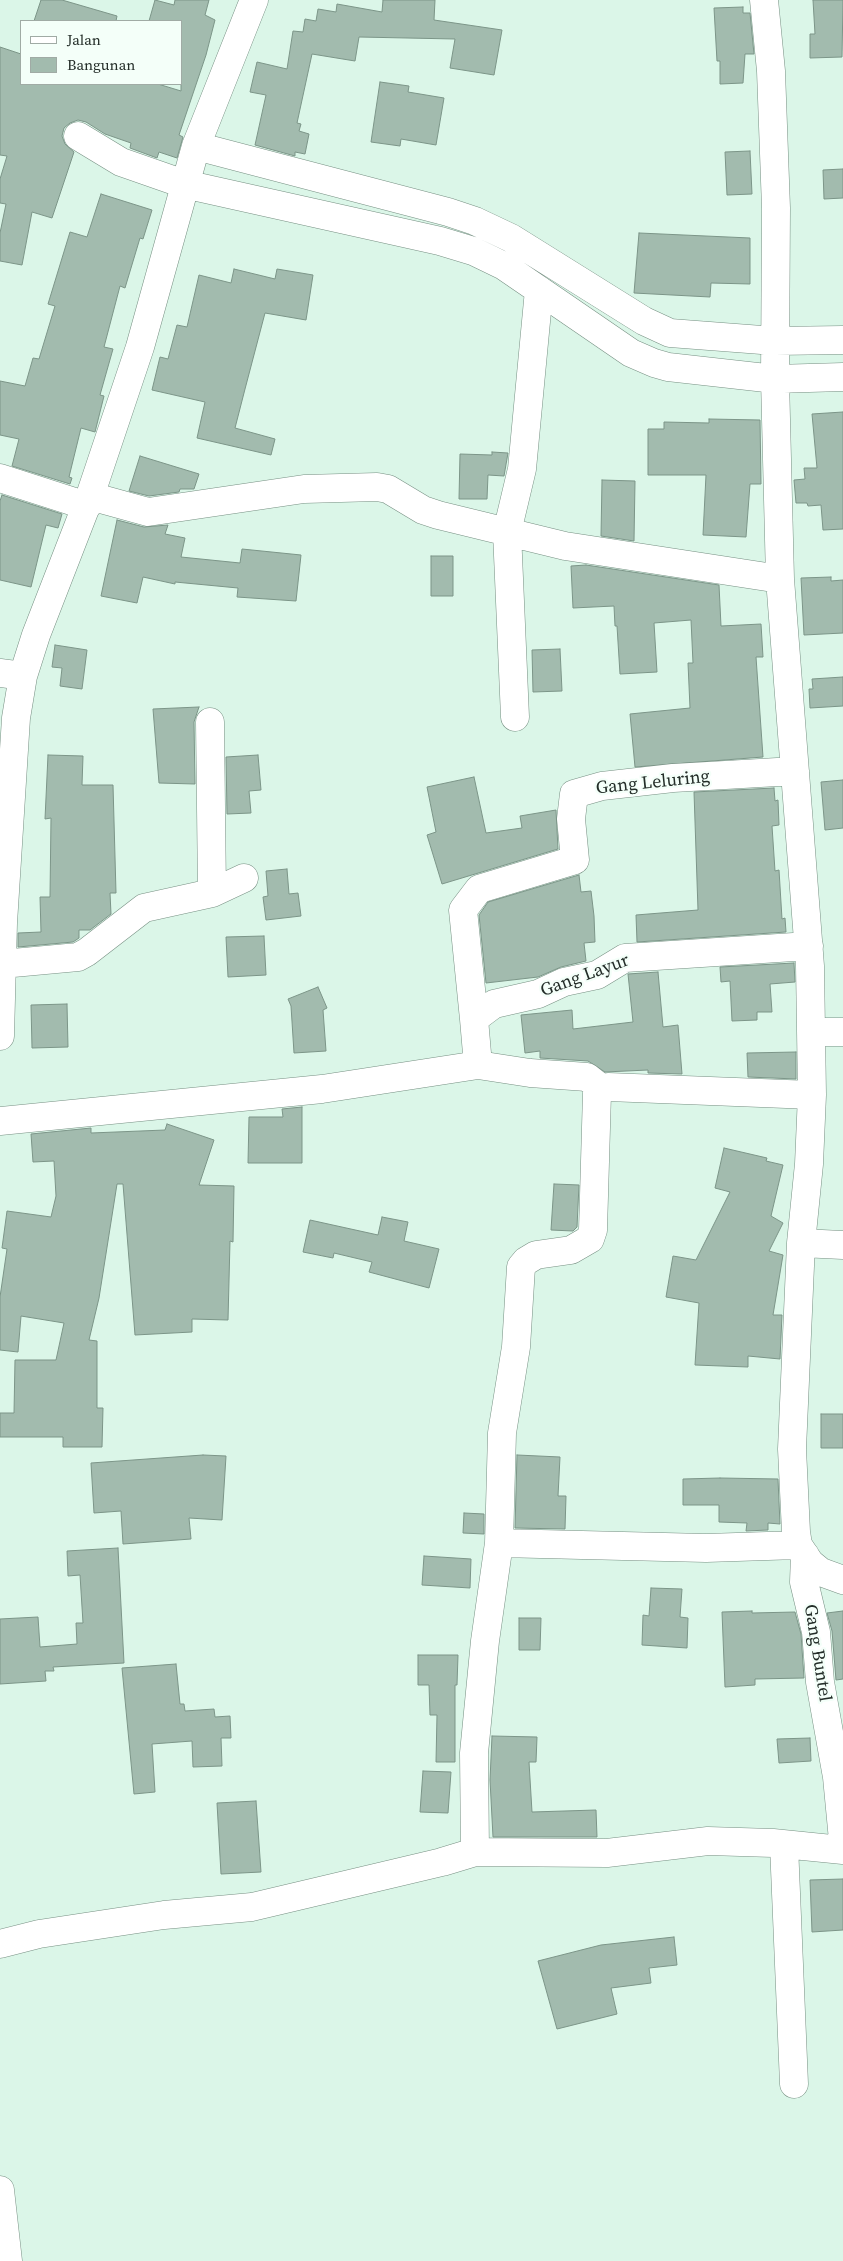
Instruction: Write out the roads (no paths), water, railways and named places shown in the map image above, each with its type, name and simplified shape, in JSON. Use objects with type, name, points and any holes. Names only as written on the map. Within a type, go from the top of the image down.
[{"type":"street","points":[[0,1036],[2,964],[16,718],[11,675],[89,501],[140,346],[196,146],[254,0]]},
{"type":"street","name":"Gang Buntel","points":[[764,0],[771,71],[776,208],[775,379],[780,578],[809,946],[811,1032],[812,1095],[809,1164],[801,1243],[792,1449],[796,1532],[802,1550],[804,1582],[816,1632],[820,1682],[837,1777],[843,1840]]},
{"type":"street","points":[[78,136],[121,162],[184,184],[440,241],[472,251],[504,266],[631,353],[654,363],[668,367],[775,379],[843,377]]},
{"type":"street","points":[[196,146],[439,209],[475,221],[511,238],[644,321],[670,333],[775,341],[843,340]]},
{"type":"street","points":[[515,717],[507,532],[522,469],[539,290]]},
{"type":"street","points":[[0,478],[89,501],[136,511],[156,512],[304,489],[377,487],[388,489],[430,513],[565,546],[780,578]]},
{"type":"street","points":[[210,722],[212,893]]},
{"type":"street","name":"Gang Leluring","points":[[474,1019],[463,910],[479,889],[575,860],[570,818],[574,794],[602,786],[673,778],[795,771]]},
{"type":"street","points":[[2,964],[78,957],[144,908],[212,893],[244,878]]},
{"type":"street","name":"Gang Layur","points":[[474,1019],[494,1004],[538,994],[564,982],[597,975],[625,958],[809,946]]},
{"type":"street","points":[[474,1019],[478,1065]]},
{"type":"street","points":[[811,1032],[843,1032]]},
{"type":"street","points":[[0,1121],[322,1089],[478,1065],[530,1073],[587,1077],[601,1088],[812,1095]]},
{"type":"street","points":[[476,1852],[474,1753],[485,1642],[499,1542],[502,1433],[516,1347],[521,1267],[526,1261],[536,1255],[571,1250],[590,1239],[593,1230],[597,1093],[601,1088]]},
{"type":"street","points":[[801,1243],[843,1245]]},
{"type":"street","points":[[499,1542],[802,1550],[810,1563],[821,1572],[843,1580]]},
{"type":"street","points":[[0,1944],[39,1934],[164,1915],[252,1906],[442,1862],[476,1852],[607,1853],[708,1841],[764,1842],[784,1846],[843,1850]]},
{"type":"street","points":[[784,1846],[794,2084]]},
{"type":"street","points":[[0,2190],[8,2261]]}]
